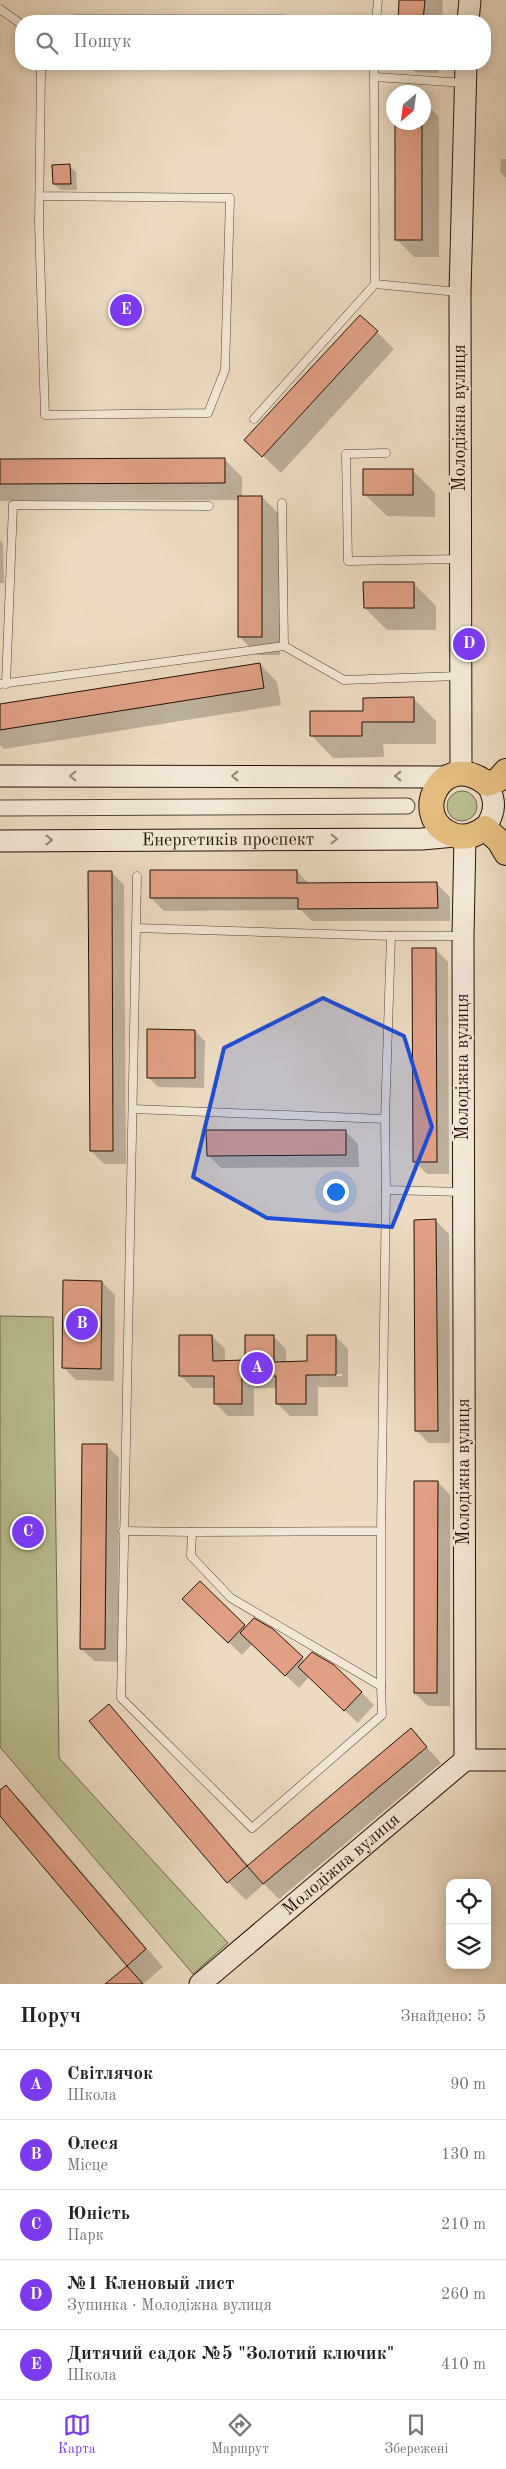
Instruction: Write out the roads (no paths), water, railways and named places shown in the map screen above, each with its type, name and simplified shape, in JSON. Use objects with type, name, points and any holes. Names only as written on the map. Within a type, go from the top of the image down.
[{"type":"main road","points":[[498,787],[480,778],[454,775],[438,784],[433,794],[432,815],[445,832],[481,827],[499,841],[506,853]]},
{"type":"street","points":[[469,15],[470,0]]},
{"type":"street","name":"Молодіжна вулиця","points":[[454,775],[460,676],[460,292],[465,73]]},
{"type":"street","points":[[0,776],[454,775]]},
{"type":"street","points":[[481,827],[495,806],[498,787]]},
{"type":"street","points":[[0,808],[407,806]]},
{"type":"street","name":"Молодіжна вулиця","points":[[200,1984],[465,1760],[463,936],[481,827]]},
{"type":"street","name":"Енергетиків проспект","points":[[0,840],[422,839],[481,827]]},
{"type":"street","points":[[465,1760],[506,1760]]},
{"type":"lane","points":[[377,15],[378,0]]},
{"type":"lane","points":[[0,9],[15,20]]},
{"type":"lane","points":[[40,196],[230,198],[225,370],[208,413],[45,415],[40,196],[41,70]]},
{"type":"lane","points":[[254,419],[375,284],[374,70]]},
{"type":"lane","points":[[375,77],[465,73]]},
{"type":"lane","points":[[375,284],[460,292]]},
{"type":"lane","points":[[386,453],[346,454],[348,561],[460,559]]},
{"type":"lane","points":[[282,503],[284,646]]},
{"type":"lane","points":[[209,506],[14,505],[3,684],[284,646],[344,680],[460,676]]},
{"type":"lane","points":[[137,876],[121,1698],[252,1828],[382,1715],[381,1531],[386,1190],[385,1119],[391,936]]},
{"type":"lane","points":[[136,928],[391,936],[463,936]]},
{"type":"lane","points":[[133,1109],[385,1119]]},
{"type":"lane","points":[[386,1190],[463,1192]]},
{"type":"lane","points":[[123,1531],[381,1531]]},
{"type":"lane","points":[[192,1532],[191,1556],[231,1598],[381,1686]]},
{"type":"place","name":"Дитячий садок №5 \"Золотий ключик\"","points":[[126,310]]},
{"type":"place","name":"№1 Кленовый лист","points":[[469,644]]},
{"type":"place","name":"Олеся","points":[[82,1324]]},
{"type":"place","name":"Світлячок","points":[[257,1368]]},
{"type":"place","name":"Юність","points":[[28,1532]]}]
